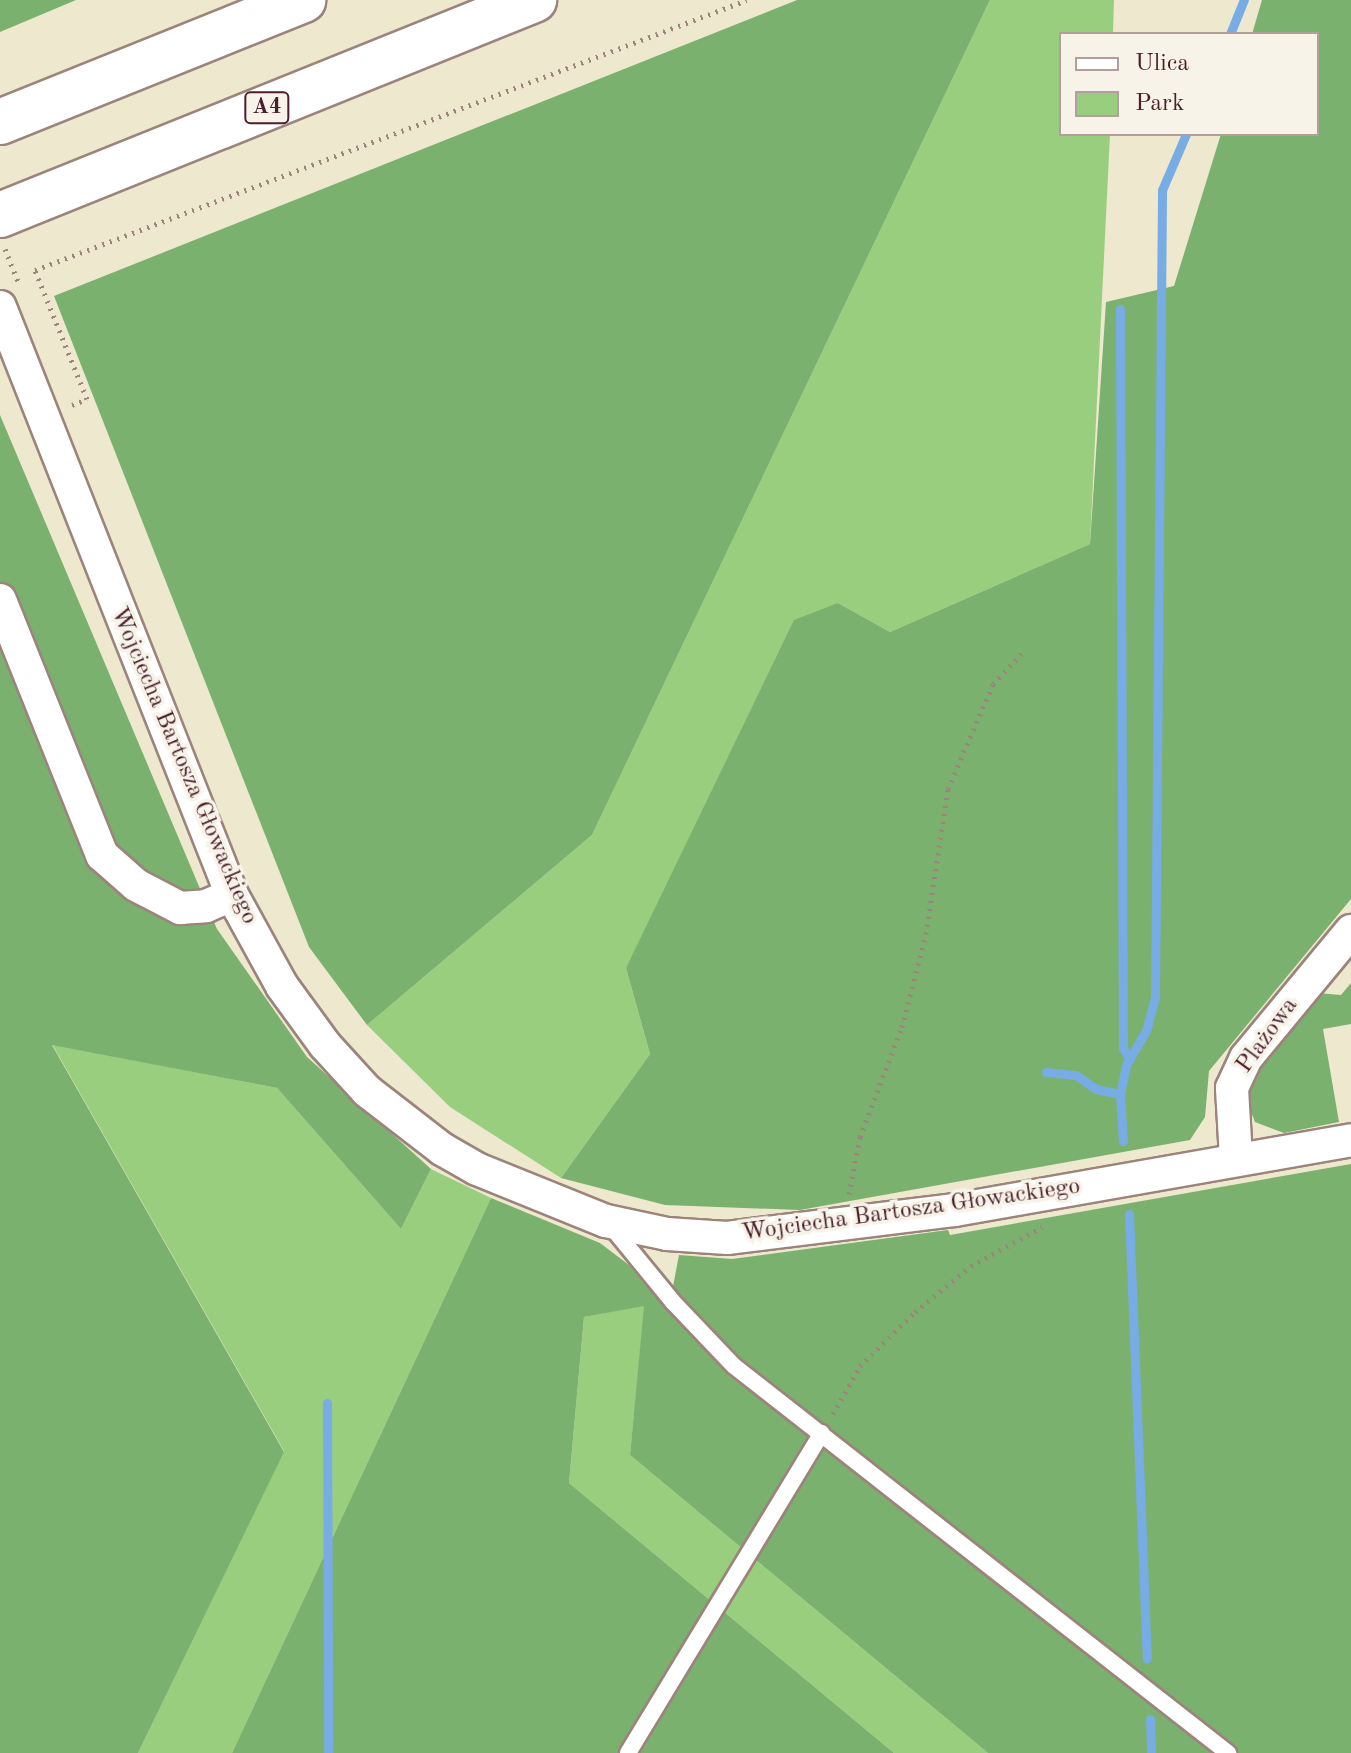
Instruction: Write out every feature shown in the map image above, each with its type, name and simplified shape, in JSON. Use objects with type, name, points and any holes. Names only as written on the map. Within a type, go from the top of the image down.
[{"type":"highway","points":[[0,122],[303,0]]},
{"type":"highway","name":"A4","points":[[0,215],[534,0]]},
{"type":"street","name":"Wojciecha Bartosza Głowackiego","points":[[0,307],[58,420],[232,895],[282,986],[325,1045],[367,1091],[477,1169],[606,1221],[667,1234],[727,1238],[804,1232],[1351,1140]]},
{"type":"street","points":[[0,600],[102,855],[136,885],[180,908],[206,906],[232,895]]},
{"type":"street","name":"Plażowa","points":[[1236,1158],[1232,1088],[1246,1058],[1351,931]]},
{"type":"lane","points":[[606,1221],[673,1302],[734,1366],[1228,1753]]},
{"type":"lane","points":[[628,1753],[822,1433]]},
{"type":"path","points":[[58,420],[67,407],[87,399],[35,270],[747,0]]},
{"type":"path","points":[[846,1207],[860,1137],[902,1027],[926,934],[948,789],[993,684],[1022,653]]},
{"type":"path","points":[[822,1433],[860,1366],[892,1333],[971,1266],[1038,1229]]},
{"type":"green space","points":[[0,0],[76,0],[0,32]]},
{"type":"green space","points":[[797,0],[990,0],[592,835],[367,1025],[309,947],[54,296]]},
{"type":"green space","points":[[990,0],[1114,0],[1113,32],[1059,32],[1059,136],[1110,136],[1090,544],[890,632],[838,603],[626,968],[650,1054],[561,1178],[450,1107],[367,1025],[592,835]]},
{"type":"green space","points":[[1262,0],[1351,0],[1351,899],[1209,1071],[1205,1117],[1190,1140],[800,1210],[665,1205],[561,1178],[650,1054],[626,968],[794,620],[838,603],[890,632],[1090,544],[1106,302],[1174,286],[1220,136],[1319,136],[1319,32],[1253,32]]},
{"type":"green space","points":[[0,415],[217,929],[307,1057],[431,1169],[401,1229],[277,1088],[52,1045],[284,1452],[138,1753],[0,1753]]},
{"type":"green space","points":[[1351,983],[1351,1024],[1323,1029],[1339,1122],[1284,1133],[1255,1122],[1248,1104],[1250,1086],[1261,1060],[1317,993],[1341,995]]},
{"type":"green space","points":[[52,1044],[277,1088],[401,1229],[431,1169],[491,1198],[232,1753],[138,1753],[284,1451]]},
{"type":"green space","points":[[1351,1164],[1351,1753],[988,1753],[630,1455],[644,1306],[584,1317],[569,1483],[894,1753],[232,1753],[491,1198],[600,1243],[629,1265],[658,1299],[672,1292],[679,1255],[732,1259],[948,1230],[950,1235]]},
{"type":"green space","points":[[645,1305],[630,1455],[988,1753],[894,1753],[569,1483],[584,1317]]},
{"type":"waterway","points":[[1231,32],[1244,0]]},
{"type":"waterway","points":[[1123,1141],[1120,1094],[1126,1065],[1146,1031],[1155,998],[1162,190],[1185,136]]},
{"type":"waterway","points":[[1120,309],[1123,1048],[1130,1059]]},
{"type":"waterway","points":[[1046,1072],[1076,1075],[1096,1089],[1120,1094]]},
{"type":"waterway","points":[[1129,1214],[1147,1659]]},
{"type":"waterway","points":[[327,1403],[328,1753]]},
{"type":"waterway","points":[[1150,1719],[1151,1753]]}]
